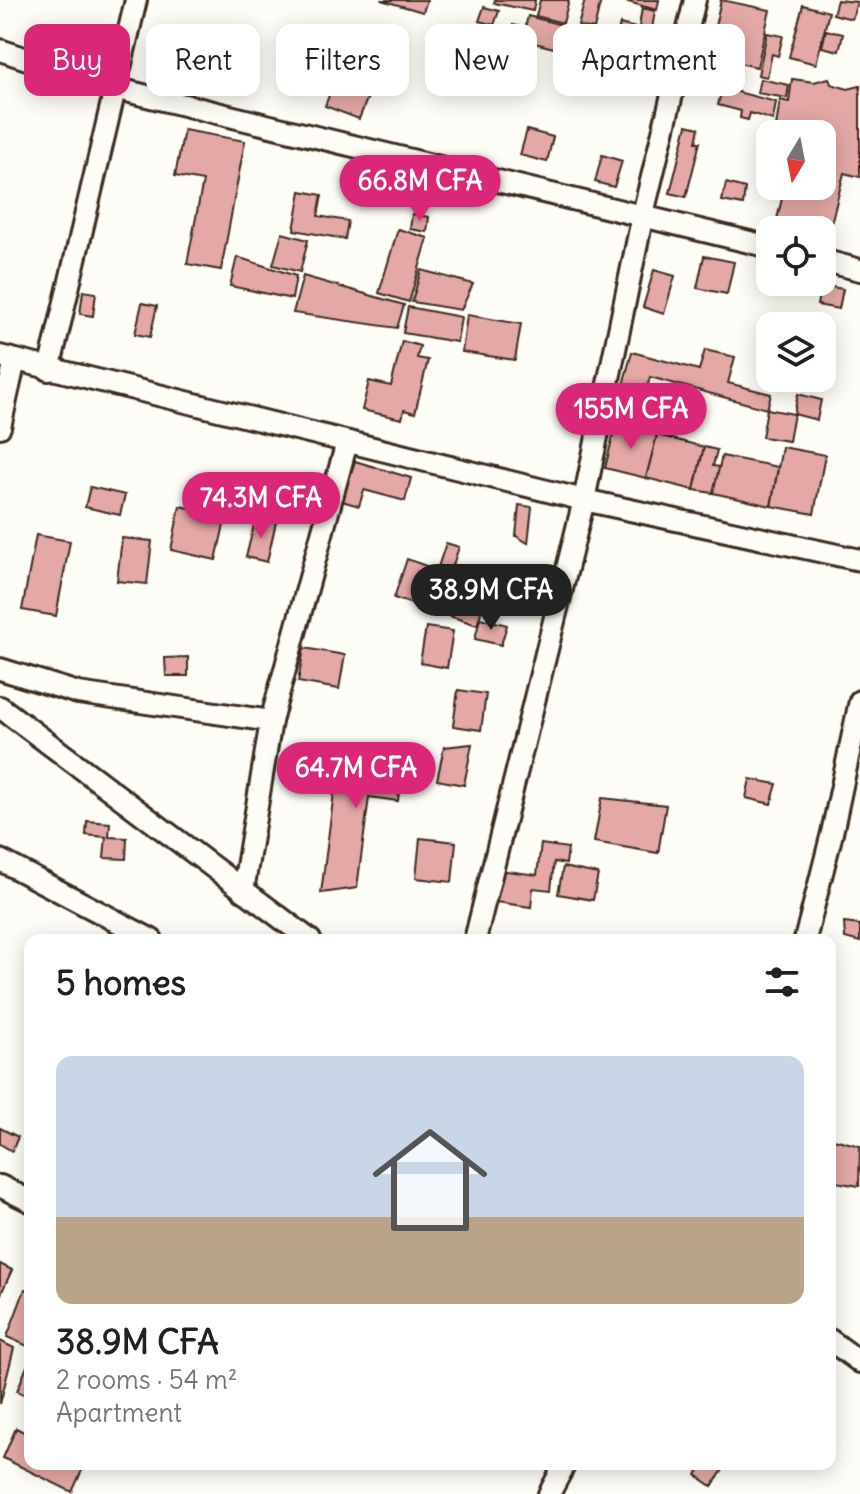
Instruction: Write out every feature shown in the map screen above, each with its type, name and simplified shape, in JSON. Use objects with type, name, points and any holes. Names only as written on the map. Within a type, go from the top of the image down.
[{"type":"street","points":[[130,24],[136,0]]},
{"type":"street","points":[[476,934],[584,500],[643,214],[695,0]]},
{"type":"street","points":[[0,50],[24,58]]},
{"type":"street","points":[[130,92],[756,243]]},
{"type":"street","points":[[49,370],[112,96]]},
{"type":"street","points":[[836,264],[860,270]]},
{"type":"street","points":[[0,427],[7,358],[584,500],[860,560]]},
{"type":"street","points":[[243,891],[271,721],[347,442]]},
{"type":"street","points":[[0,669],[78,693],[271,721]]},
{"type":"street","points":[[807,934],[860,701]]},
{"type":"street","points":[[0,707],[302,934]]},
{"type":"street","points":[[0,860],[141,934]]},
{"type":"street","points":[[0,1186],[24,1198]]},
{"type":"street","points":[[836,1344],[860,1362]]},
{"type":"street","points":[[549,1494],[558,1470]]},
{"type":"building","points":[[381,0],[427,0],[423,12]]},
{"type":"building","points":[[495,0],[535,0],[533,11],[494,3]]},
{"type":"building","points":[[540,0],[569,0],[563,23],[536,16]]},
{"type":"building","points":[[585,0],[601,0],[595,24],[579,24]]},
{"type":"building","points":[[621,0],[659,0],[657,10]]},
{"type":"building","points":[[721,0],[770,10],[757,67],[745,64],[745,24],[715,24]]},
{"type":"building","points":[[837,0],[857,2],[852,19],[833,14]]},
{"type":"building","points":[[803,5],[829,12],[816,64],[789,57]]},
{"type":"building","points":[[484,7],[499,11],[494,24],[479,21]]},
{"type":"building","points":[[642,8],[655,11],[653,24],[639,24]]},
{"type":"building","points":[[528,16],[558,24],[553,24],[553,48],[537,44],[537,24],[526,24]]},
{"type":"building","points":[[826,30],[843,34],[839,51],[822,47]]},
{"type":"building","points":[[767,33],[783,36],[778,56],[772,54],[767,77],[758,75]]},
{"type":"building","points":[[829,78],[831,84],[848,89],[860,86],[860,177],[844,173],[833,216],[778,216],[782,200],[836,200],[836,120],[777,120],[780,100],[789,102],[792,79],[814,82]]},
{"type":"building","points":[[760,79],[789,85],[787,98],[757,93]]},
{"type":"building","points":[[745,94],[776,102],[773,120],[750,113],[748,120],[740,118],[741,111],[718,105],[720,96]]},
{"type":"building","points":[[329,96],[368,96],[359,119],[325,106]]},
{"type":"building","points":[[687,125],[699,128],[696,142],[700,142],[686,197],[670,193]]},
{"type":"building","points":[[184,130],[245,141],[221,270],[187,264],[203,181],[175,176]]},
{"type":"building","points":[[527,130],[553,137],[547,162],[520,155]]},
{"type":"building","points":[[602,155],[622,161],[614,187],[595,182]]},
{"type":"building","points":[[726,183],[745,188],[743,205],[722,201]]},
{"type":"building","points":[[301,191],[322,195],[318,216],[348,221],[345,239],[294,230]]},
{"type":"building","points":[[412,214],[429,217],[427,232],[410,229]]},
{"type":"building","points":[[398,229],[428,238],[409,302],[379,293]]},
{"type":"building","points":[[282,233],[308,240],[300,272],[273,265]]},
{"type":"building","points":[[704,256],[734,262],[727,294],[697,288]]},
{"type":"building","points":[[237,257],[296,276],[292,299],[230,286]]},
{"type":"building","points":[[421,270],[473,284],[461,310],[412,302]]},
{"type":"building","points":[[654,270],[675,276],[664,314],[643,307]]},
{"type":"building","points":[[303,276],[404,305],[397,328],[293,313]]},
{"type":"building","points":[[836,288],[843,289],[839,309],[817,305],[819,296],[836,296]]},
{"type":"building","points":[[83,291],[96,293],[93,316],[80,314]]},
{"type":"building","points":[[142,303],[157,306],[150,337],[135,334]]},
{"type":"building","points":[[408,307],[461,317],[457,342],[403,333]]},
{"type":"building","points":[[467,315],[521,324],[515,360],[462,352]]},
{"type":"building","points":[[402,341],[420,346],[417,358],[428,360],[415,413],[404,410],[402,419],[362,410],[369,381],[391,386]]},
{"type":"building","points":[[705,350],[735,357],[728,383],[771,394],[767,409],[650,377],[646,392],[623,385],[632,352],[699,370]]},
{"type":"building","points":[[798,394],[821,400],[817,420],[794,414]]},
{"type":"building","points":[[767,409],[794,414],[789,441],[762,437]]},
{"type":"building","points":[[616,424],[657,435],[646,478],[605,468]]},
{"type":"building","points":[[657,435],[704,447],[694,490],[646,478]]},
{"type":"building","points":[[704,447],[717,450],[713,466],[720,467],[713,493],[694,490]]},
{"type":"building","points":[[782,447],[825,455],[814,514],[771,506]]},
{"type":"building","points":[[722,456],[778,467],[771,506],[713,493]]},
{"type":"building","points":[[355,461],[411,478],[405,501],[364,490],[359,506],[342,501]]},
{"type":"building","points":[[212,481],[233,485],[216,560],[171,550],[180,506],[205,511]]},
{"type":"building","points":[[90,487],[125,495],[120,515],[85,507]]},
{"type":"building","points":[[519,505],[532,507],[528,543],[516,536]]},
{"type":"building","points":[[256,517],[276,522],[267,562],[246,557]]},
{"type":"building","points":[[36,535],[70,541],[56,616],[22,610]]},
{"type":"building","points":[[122,538],[152,541],[147,584],[117,581]]},
{"type":"building","points":[[446,543],[459,547],[453,565],[475,572],[469,592],[486,597],[477,625],[394,598],[407,559],[437,570]]},
{"type":"building","points":[[480,618],[507,625],[501,645],[475,639]]},
{"type":"building","points":[[426,627],[453,631],[447,668],[420,663]]},
{"type":"building","points":[[304,648],[345,655],[339,689],[298,682]]},
{"type":"building","points":[[188,657],[188,676],[166,676],[165,658]]},
{"type":"building","points":[[458,690],[486,694],[481,730],[453,726]]},
{"type":"building","points":[[472,744],[464,785],[437,780],[444,747]]},
{"type":"building","points":[[340,746],[404,755],[398,801],[369,797],[357,888],[321,893]]},
{"type":"building","points":[[750,779],[777,784],[771,804],[746,798]]},
{"type":"building","points":[[602,798],[666,805],[658,853],[594,842]]},
{"type":"building","points":[[87,821],[110,823],[109,837],[127,838],[126,859],[104,858],[106,837],[86,835]]},
{"type":"building","points":[[420,838],[456,842],[452,882],[416,878]]},
{"type":"building","points":[[541,844],[568,848],[566,864],[554,862],[551,890],[533,888],[531,907],[495,902],[499,870],[537,875]]},
{"type":"building","points":[[563,867],[598,874],[593,900],[558,894]]},
{"type":"building","points":[[844,923],[860,925],[860,942],[845,938]]},
{"type":"building","points":[[0,1128],[18,1137],[12,1151],[0,1144]]},
{"type":"building","points":[[836,1140],[860,1146],[859,1186],[836,1182]]},
{"type":"building","points":[[0,1264],[12,1270],[0,1296]]},
{"type":"building","points":[[24,1292],[24,1344],[7,1337]]},
{"type":"building","points":[[0,1341],[14,1348],[0,1404]]},
{"type":"building","points":[[24,1374],[24,1394],[17,1391]]},
{"type":"building","points":[[16,1428],[24,1432],[24,1468],[3,1458]]},
{"type":"building","points":[[27,1470],[82,1470],[72,1492]]},
{"type":"building","points":[[699,1470],[723,1470],[712,1486],[696,1475]]}]
